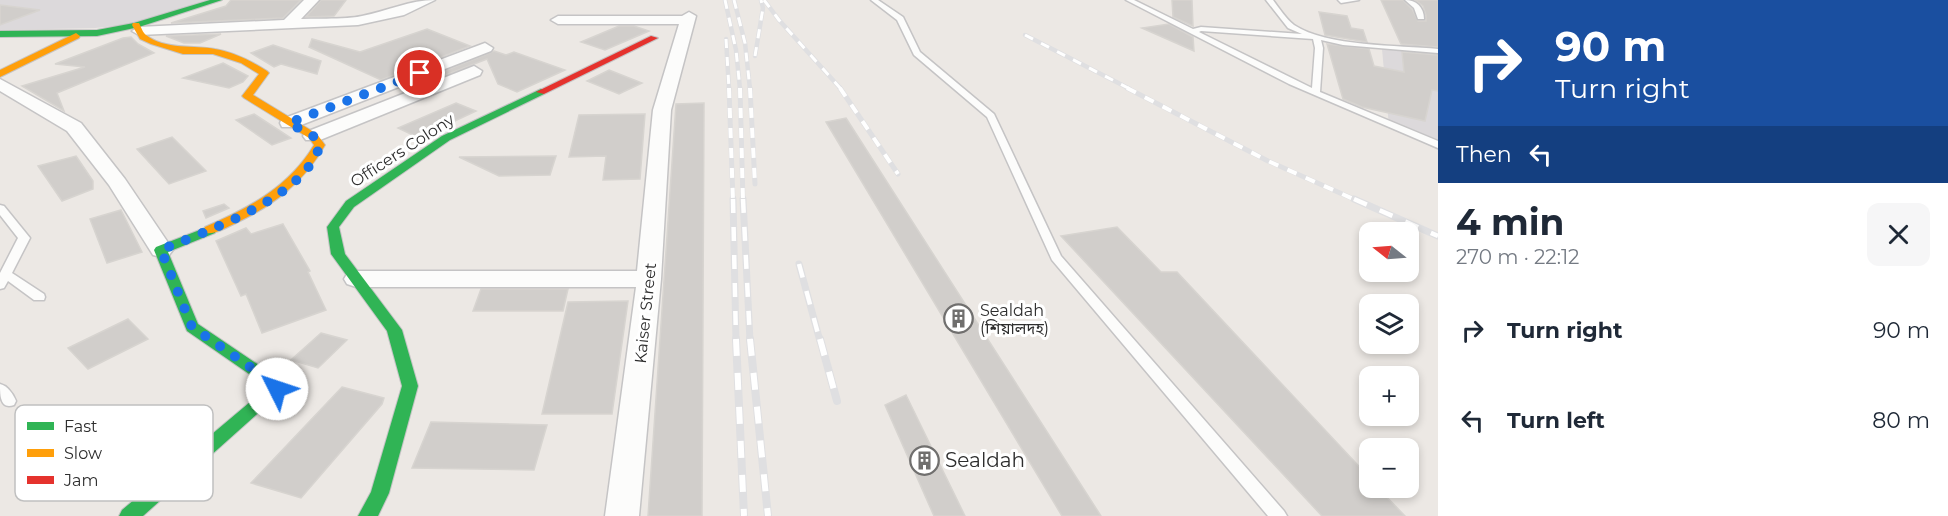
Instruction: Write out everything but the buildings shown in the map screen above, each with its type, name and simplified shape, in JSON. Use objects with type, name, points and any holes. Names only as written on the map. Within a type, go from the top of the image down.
[{"type":"street","points":[[138,28],[218,0]]},
{"type":"street","points":[[286,26],[312,0]]},
{"type":"street","points":[[0,34],[98,33],[138,28],[286,26],[358,21],[399,12],[428,0]]},
{"type":"street","name":"Kaiser Street","points":[[558,20],[688,18],[662,110],[649,279],[622,516]]},
{"type":"street","points":[[138,28],[143,37],[178,50],[214,51],[244,61],[264,73],[247,96],[313,136],[320,145],[316,160],[270,200],[161,250]]},
{"type":"street","points":[[0,74],[83,33]]},
{"type":"street","name":"Officers Colony","points":[[368,516],[380,494],[410,386],[394,330],[339,254],[333,227],[350,204],[446,138],[654,38]]},
{"type":"street","points":[[289,123],[485,48]]},
{"type":"street","points":[[313,136],[474,71]]},
{"type":"street","points":[[0,84],[74,127],[118,183],[161,250],[192,327],[275,384],[277,389],[273,394],[213,445]]},
{"type":"street","points":[[356,279],[649,279]]},
{"type":"street","points":[[129,516],[147,501]]},
{"type":"lane","points":[[874,0],[900,19],[916,53],[991,116],[1056,257],[1278,516]]},
{"type":"lane","points":[[1129,0],[1193,31],[1249,63],[1438,145]]},
{"type":"lane","points":[[1269,0],[1291,26],[1316,37]]},
{"type":"lane","points":[[1341,1],[1356,0]]},
{"type":"lane","points":[[1408,0],[1417,7],[1421,17]]},
{"type":"lane","points":[[1193,31],[1201,29],[1316,37],[1343,43],[1438,51]]},
{"type":"lane","points":[[1316,37],[1319,48],[1316,93]]},
{"type":"lane","points":[[0,208],[24,238],[3,280],[39,297]]},
{"type":"shaded area","points":[[0,0],[210,0],[125,25],[0,30]]},
{"type":"shaded area","points":[[1382,49],[1438,53],[1438,150],[1389,126]]},
{"type":"railway","points":[[725,0],[736,50],[740,89]]},
{"type":"railway","points":[[734,0],[745,43],[750,89]]},
{"type":"railway","points":[[755,56],[763,8],[761,0]]},
{"type":"railway","points":[[764,0],[841,89]]},
{"type":"railway","points":[[1025,35],[1130,89]]},
{"type":"railway","points":[[726,39],[729,89]]},
{"type":"railway","points":[[729,88],[733,201]]},
{"type":"railway","points":[[740,88],[743,201]]},
{"type":"railway","points":[[750,88],[755,184]]},
{"type":"railway","points":[[840,88],[898,174]]},
{"type":"railway","points":[[1127,88],[1268,161],[1358,201]]},
{"type":"railway","points":[[733,199],[736,341]]},
{"type":"railway","points":[[743,199],[750,341]]},
{"type":"railway","points":[[1354,199],[1438,236]]},
{"type":"railway","points":[[799,264],[820,341]]},
{"type":"railway","points":[[736,339],[744,516]]},
{"type":"railway","points":[[750,339],[768,516]]},
{"type":"railway","points":[[820,339],[837,401]]},
{"type":"traffic: fast","points":[[0,34],[97,33],[136,25],[218,0]]},
{"type":"traffic: fast","points":[[368,516],[380,493],[410,386],[394,330],[338,254],[333,227],[350,204],[446,138],[541,92]]},
{"type":"traffic: fast","points":[[210,230],[161,250],[192,327],[275,384],[277,389],[213,444]]},
{"type":"traffic: fast","points":[[129,516],[146,501]]},
{"type":"traffic: slow","points":[[136,25],[143,37],[154,42],[183,51],[214,51],[244,61],[264,73],[247,96],[313,136],[320,145],[311,161],[287,187],[258,207],[210,230]]},
{"type":"traffic: slow","points":[[0,74],[76,36]]},
{"type":"traffic: jam","points":[[541,92],[654,38]]},
{"type":"place","name":"Sealdah (শিয়ালদহ)","points":[[959,319]]},
{"type":"place","name":"Sealdah","points":[[924,460]]},
{"type":"route","points":[[277,389],[275,384],[192,327],[161,250],[270,200],[316,160],[320,145],[313,136],[289,123],[420,73]]}]
